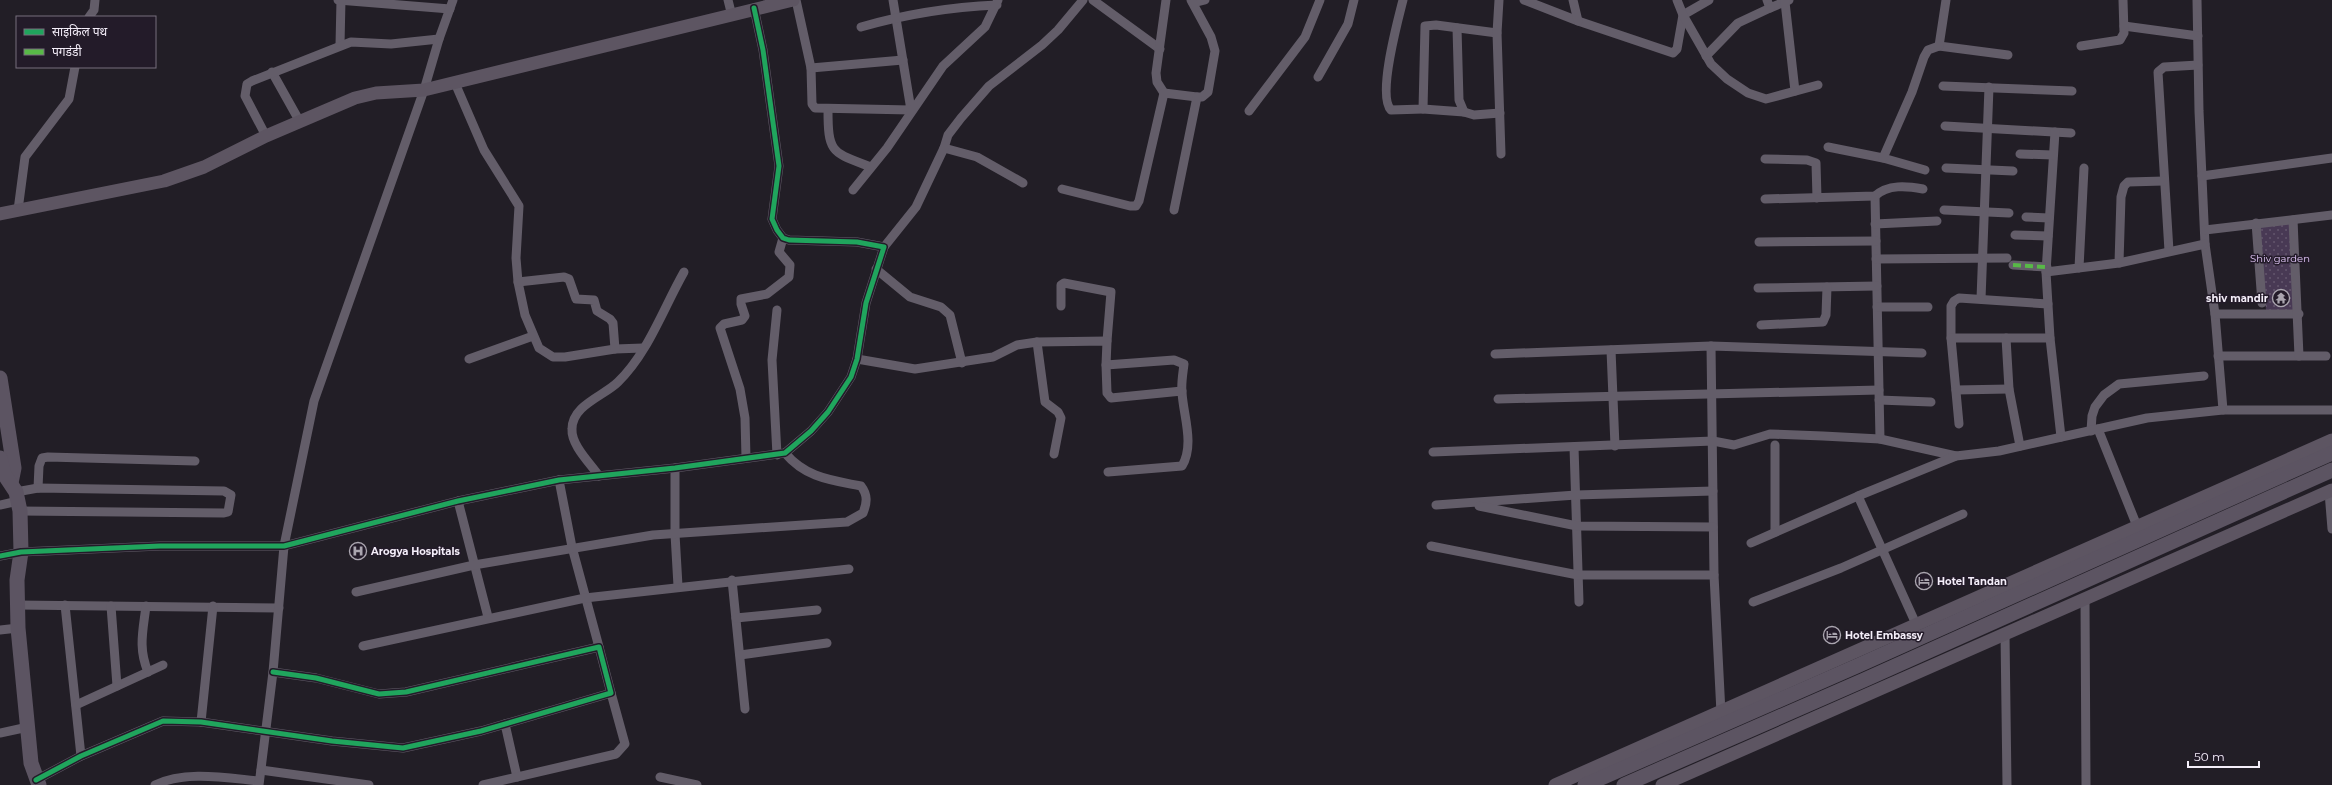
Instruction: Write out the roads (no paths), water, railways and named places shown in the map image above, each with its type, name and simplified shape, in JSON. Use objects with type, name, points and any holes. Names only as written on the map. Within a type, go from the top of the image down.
[{"type":"main road","points":[[0,378],[14,468],[21,552],[17,580],[18,628],[31,763],[37,783]]},
{"type":"main road","points":[[1585,785],[1857,666],[2332,453]]},
{"type":"main road","points":[[0,458],[4,474],[16,497]]},
{"type":"main road","points":[[1624,785],[1864,680],[2332,470]]},
{"type":"street","points":[[90,16],[94,10],[95,0]]},
{"type":"street","points":[[155,785],[185,778],[259,783],[274,672],[284,546],[314,401],[424,90],[439,39],[452,4],[338,0]]},
{"type":"street","points":[[340,45],[341,0]]},
{"type":"street","points":[[728,0],[732,16]]},
{"type":"street","points":[[0,214],[164,181],[204,167],[266,136],[355,98],[376,93],[424,90],[732,16],[754,8],[795,0],[811,68],[812,104],[818,109],[828,110],[911,110]]},
{"type":"street","points":[[893,0],[911,110]]},
{"type":"street","points":[[0,556],[21,552],[160,546],[284,546],[458,501],[559,480],[675,468],[781,454],[811,431],[828,412],[851,377],[857,359],[866,303],[884,247],[916,207],[944,148],[948,134],[989,86],[1042,45],[1083,0]]},
{"type":"street","points":[[1093,0],[1160,49]]},
{"type":"street","points":[[1062,189],[1130,206],[1136,206],[1140,201],[1164,93],[1157,82],[1156,73],[1166,0]]},
{"type":"street","points":[[1164,93],[1202,97],[1208,92],[1215,51],[1211,37],[1192,1],[1205,0]]},
{"type":"street","points":[[1249,111],[1305,37],[1320,0]]},
{"type":"street","points":[[1318,77],[1348,24],[1354,0]]},
{"type":"street","points":[[1403,0],[1389,62],[1386,87],[1387,106],[1391,110],[1400,111],[1424,109],[1464,112],[1474,116],[1500,113]]},
{"type":"street","points":[[1499,0],[1496,33],[1501,154]]},
{"type":"street","points":[[1573,0],[1578,21]]},
{"type":"street","points":[[1677,0],[1683,15],[1711,64],[1727,79],[1755,96],[1766,99],[1818,85]]},
{"type":"street","points":[[1527,1],[1578,21],[1673,53],[1677,48],[1683,15],[1709,0]]},
{"type":"street","points":[[1939,46],[1946,0]]},
{"type":"street","points":[[2081,46],[2120,40],[2124,33],[2123,0]]},
{"type":"street","points":[[2197,0],[2205,244],[2215,314],[2223,410]]},
{"type":"street","points":[[1706,56],[1738,23],[1769,4],[1787,1],[1795,91]]},
{"type":"street","points":[[861,27],[896,17],[998,2]]},
{"type":"street","points":[[853,190],[887,148],[911,110],[943,66],[985,27],[998,2]]},
{"type":"street","points":[[754,8],[763,50],[778,166],[772,219],[783,238],[789,240],[857,242],[884,247]]},
{"type":"street","points":[[1424,109],[1426,26],[1496,33]]},
{"type":"street","points":[[2124,26],[2198,36]]},
{"type":"street","points":[[1457,28],[1459,100],[1464,112]]},
{"type":"street","points":[[266,136],[245,96],[246,87],[252,80],[351,42],[391,44],[439,39]]},
{"type":"street","points":[[1883,158],[1912,92],[1924,57],[1928,50],[1939,46],[2008,55]]},
{"type":"street","points":[[811,68],[903,60]]},
{"type":"street","points":[[2169,251],[2158,72],[2164,67],[2198,65]]},
{"type":"street","points":[[18,210],[26,157],[69,99],[75,68]]},
{"type":"street","points":[[272,72],[300,122]]},
{"type":"street","points":[[455,83],[484,150],[519,206],[516,258],[518,282],[533,336],[539,348],[552,357],[565,357],[615,349],[643,348]]},
{"type":"street","points":[[1944,86],[2072,91]]},
{"type":"street","points":[[1981,299],[1981,257],[1989,87]]},
{"type":"street","points":[[1174,210],[1197,97]]},
{"type":"street","points":[[828,110],[828,133],[831,146],[836,153],[871,167]]},
{"type":"street","points":[[1945,126],[2071,133]]},
{"type":"street","points":[[2055,132],[2046,269],[2050,338],[2061,437]]},
{"type":"street","points":[[1828,146],[1883,158],[1925,170]]},
{"type":"street","points":[[944,148],[977,156],[1023,183]]},
{"type":"street","points":[[2020,154],[2053,155]]},
{"type":"street","points":[[2202,176],[2332,158]]},
{"type":"street","points":[[1765,159],[1807,160],[1816,163],[1817,198]]},
{"type":"street","points":[[1946,168],[2013,171]]},
{"type":"street","points":[[2079,268],[2084,168]]},
{"type":"street","points":[[2119,263],[2121,197],[2124,186],[2128,182],[2164,181]]},
{"type":"street","points":[[1765,199],[1875,196],[1879,192],[1893,187],[1909,186],[1923,189]]},
{"type":"street","points":[[1875,196],[1880,439]]},
{"type":"street","points":[[1944,210],[2009,213]]},
{"type":"street","points":[[2205,230],[2332,215]]},
{"type":"street","points":[[2026,217],[2049,218]]},
{"type":"street","points":[[2292,220],[2299,314],[2299,356]]},
{"type":"street","points":[[1875,224],[1937,221]]},
{"type":"street","points":[[2256,223],[2262,303]]},
{"type":"street","points":[[2015,235],[2048,236]]},
{"type":"street","points":[[746,458],[745,418],[740,388],[720,328],[724,324],[742,320],[745,316],[741,299],[767,294],[789,277],[790,265],[779,252],[783,238]]},
{"type":"street","points":[[1759,242],[1876,241]]},
{"type":"street","points":[[1876,260],[1981,257],[2010,261],[2046,269],[2079,268],[2119,263],[2205,244]]},
{"type":"street","points":[[876,269],[910,297],[941,307],[950,315],[962,363]]},
{"type":"street","points":[[599,476],[576,443],[572,428],[581,408],[613,387],[631,369],[684,272]]},
{"type":"street","points":[[518,282],[564,277],[569,279],[576,299],[594,300],[596,311],[610,319],[615,329],[615,349]]},
{"type":"street","points":[[1061,306],[1061,285],[1064,283],[1111,292],[1106,365],[1107,393],[1111,398],[1182,391]]},
{"type":"street","points":[[1758,288],[1877,286]]},
{"type":"street","points":[[1761,325],[1823,322],[1826,315],[1827,287]]},
{"type":"street","points":[[1959,424],[1951,338],[1952,306],[1954,301],[1959,298],[2048,304]]},
{"type":"street","points":[[1877,308],[1928,307]]},
{"type":"street","points":[[356,592],[474,565],[548,554],[572,547],[675,534],[847,522],[863,513],[866,503],[866,492],[861,486],[819,476],[796,466],[781,454],[772,360],[777,310]]},
{"type":"street","points":[[2215,314],[2299,314]]},
{"type":"street","points":[[469,359],[533,336]]},
{"type":"street","points":[[1951,338],[2050,338]]},
{"type":"street","points":[[2006,338],[2009,390],[2020,446]]},
{"type":"street","points":[[857,359],[915,369],[993,358],[1017,345],[1037,342],[1107,341]]},
{"type":"street","points":[[1037,342],[1045,402],[1058,412],[1061,418],[1054,454]]},
{"type":"street","points":[[1711,346],[1714,575],[1721,713]]},
{"type":"street","points":[[1495,354],[1711,346],[1877,350],[1922,353]]},
{"type":"street","points":[[1612,350],[1615,446]]},
{"type":"street","points":[[2218,356],[2326,356]]},
{"type":"street","points":[[1106,365],[1174,360],[1180,361],[1184,364],[1182,391],[1188,433],[1185,461],[1182,466],[1108,472]]},
{"type":"street","points":[[2137,526],[2095,430],[2092,416],[2095,407],[2104,395],[2119,384],[2204,376]]},
{"type":"street","points":[[1498,399],[1613,397],[1712,392],[1879,390]]},
{"type":"street","points":[[1956,390],[2009,390]]},
{"type":"street","points":[[1879,400],[1931,402]]},
{"type":"street","points":[[1751,543],[1858,496],[1956,456],[2020,446],[2147,418],[2223,410],[2332,410]]},
{"type":"street","points":[[1433,452],[1574,448],[1712,441],[1734,445],[1770,434],[1880,439],[1956,456]]},
{"type":"street","points":[[1555,785],[1721,713],[1916,624],[2332,440]]},
{"type":"street","points":[[1775,445],[1775,532]]},
{"type":"street","points":[[1574,448],[1579,602]]},
{"type":"street","points":[[38,488],[38,466],[42,458],[195,461]]},
{"type":"street","points":[[675,468],[675,534],[678,586]]},
{"type":"street","points":[[484,785],[616,754],[623,749],[625,744],[572,547],[559,480]]},
{"type":"street","points":[[0,505],[16,497],[38,488],[224,491],[231,495],[230,507],[228,512],[224,513],[16,497]]},
{"type":"street","points":[[1436,505],[1468,504],[1576,495],[1713,491]]},
{"type":"street","points":[[1662,785],[2005,634],[2085,601],[2330,491],[2332,529]]},
{"type":"street","points":[[1858,496],[1916,624]]},
{"type":"street","points":[[458,501],[488,617]]},
{"type":"street","points":[[1468,504],[1577,526],[1713,527]]},
{"type":"street","points":[[1753,602],[1841,568],[1963,514]]},
{"type":"street","points":[[1431,546],[1578,575],[1714,575]]},
{"type":"street","points":[[363,646],[488,617],[585,598],[678,586],[849,568]]},
{"type":"street","points":[[732,580],[745,709]]},
{"type":"street","points":[[2085,601],[2086,785]]},
{"type":"street","points":[[17,605],[213,606],[279,608]]},
{"type":"street","points":[[65,605],[81,756]]},
{"type":"street","points":[[111,606],[117,686]]},
{"type":"street","points":[[146,606],[141,646],[142,658],[148,672]]},
{"type":"street","points":[[201,722],[213,606]]},
{"type":"street","points":[[736,618],[817,610]]},
{"type":"street","points":[[0,630],[18,628]]},
{"type":"street","points":[[2005,634],[2007,785]]},
{"type":"street","points":[[740,655],[827,643]]},
{"type":"street","points":[[274,672],[316,678],[379,694],[406,692],[599,647]]},
{"type":"street","points":[[76,705],[163,665]]},
{"type":"street","points":[[37,783],[81,756],[150,725],[169,721],[201,722],[267,730],[332,741],[403,748],[505,724],[611,693]]},
{"type":"street","points":[[505,724],[517,777]]},
{"type":"street","points":[[0,733],[28,727]]},
{"type":"street","points":[[261,770],[330,782],[369,785]]},
{"type":"street","points":[[660,777],[697,785]]},
{"type":"place","name":"shiv mandir","points":[[2281,298]]},
{"type":"place","name":"Arogya Hospitals","points":[[358,551]]},
{"type":"place","name":"Hotel Tandan","points":[[1924,581]]},
{"type":"place","name":"Hotel Embassy","points":[[1832,635]]},
{"type":"park label","name":"Shiv garden","points":[[2280,258]]}]
